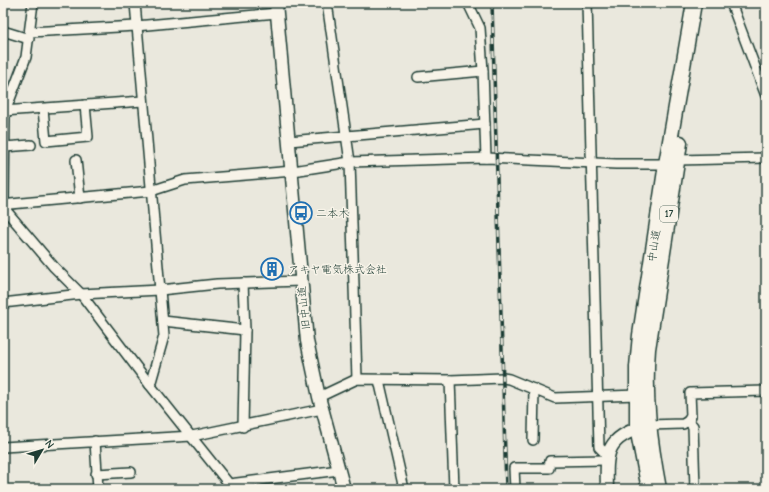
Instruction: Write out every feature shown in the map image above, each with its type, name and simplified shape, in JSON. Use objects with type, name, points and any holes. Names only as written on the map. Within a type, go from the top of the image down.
[{"type":"highway","name":"中山道","points":[[649,489],[643,427],[648,349],[694,3]]},
{"type":"highway","name":"中山道","points":[[659,489],[643,427],[637,395],[637,367],[640,335],[702,3]]},
{"type":"main road","name":"旧中山道","points":[[277,6],[293,171],[307,341],[319,397],[344,489]]},
{"type":"main road","points":[[607,489],[607,457],[609,449],[620,437],[643,427]]},
{"type":"street","points":[[33,3],[26,58],[4,111],[3,207],[54,267],[81,294],[230,487],[339,470]]},
{"type":"street","points":[[135,3],[164,336],[150,385]]},
{"type":"street","points":[[327,3],[350,162],[357,379]]},
{"type":"street","points":[[468,3],[480,28],[486,158]]},
{"type":"street","points":[[587,3],[599,447],[607,457]]},
{"type":"street","points":[[731,3],[766,96]]},
{"type":"street","points":[[3,31],[30,36],[136,26],[277,6]]},
{"type":"street","points":[[418,77],[483,71]]},
{"type":"street","points":[[4,111],[144,101]]},
{"type":"street","points":[[43,109],[46,141],[88,137],[85,105]]},
{"type":"street","points":[[289,141],[485,124]]},
{"type":"street","points":[[4,147],[31,145]]},
{"type":"street","points":[[3,207],[11,204],[151,190],[185,180],[293,171],[350,162],[486,158],[616,164],[766,158]]},
{"type":"street","points":[[76,160],[80,198]]},
{"type":"street","points":[[3,303],[81,294],[301,280]]},
{"type":"street","points":[[243,283],[245,330],[243,427]]},
{"type":"street","points":[[163,321],[245,330]]},
{"type":"street","points":[[319,397],[357,379],[450,380],[503,378],[555,398],[637,395]]},
{"type":"street","points":[[379,380],[404,489]]},
{"type":"street","points":[[450,380],[454,489]]},
{"type":"street","points":[[534,389],[534,440]]},
{"type":"street","points":[[643,427],[683,424],[688,421],[691,416],[690,393],[766,392]]},
{"type":"street","points":[[3,447],[192,436],[243,427],[322,409]]},
{"type":"street","points":[[688,421],[693,426],[695,489]]},
{"type":"street","points":[[95,441],[98,489]]},
{"type":"street","points":[[515,489],[514,468],[548,468],[550,461],[607,457]]},
{"type":"street","points":[[96,474],[131,472]]},
{"type":"railway","points":[[492,3],[506,489]]},
{"type":"place","name":"二本木","points":[[301,213]]},
{"type":"place","name":"アキヤ電気株式会社","points":[[272,269]]}]
